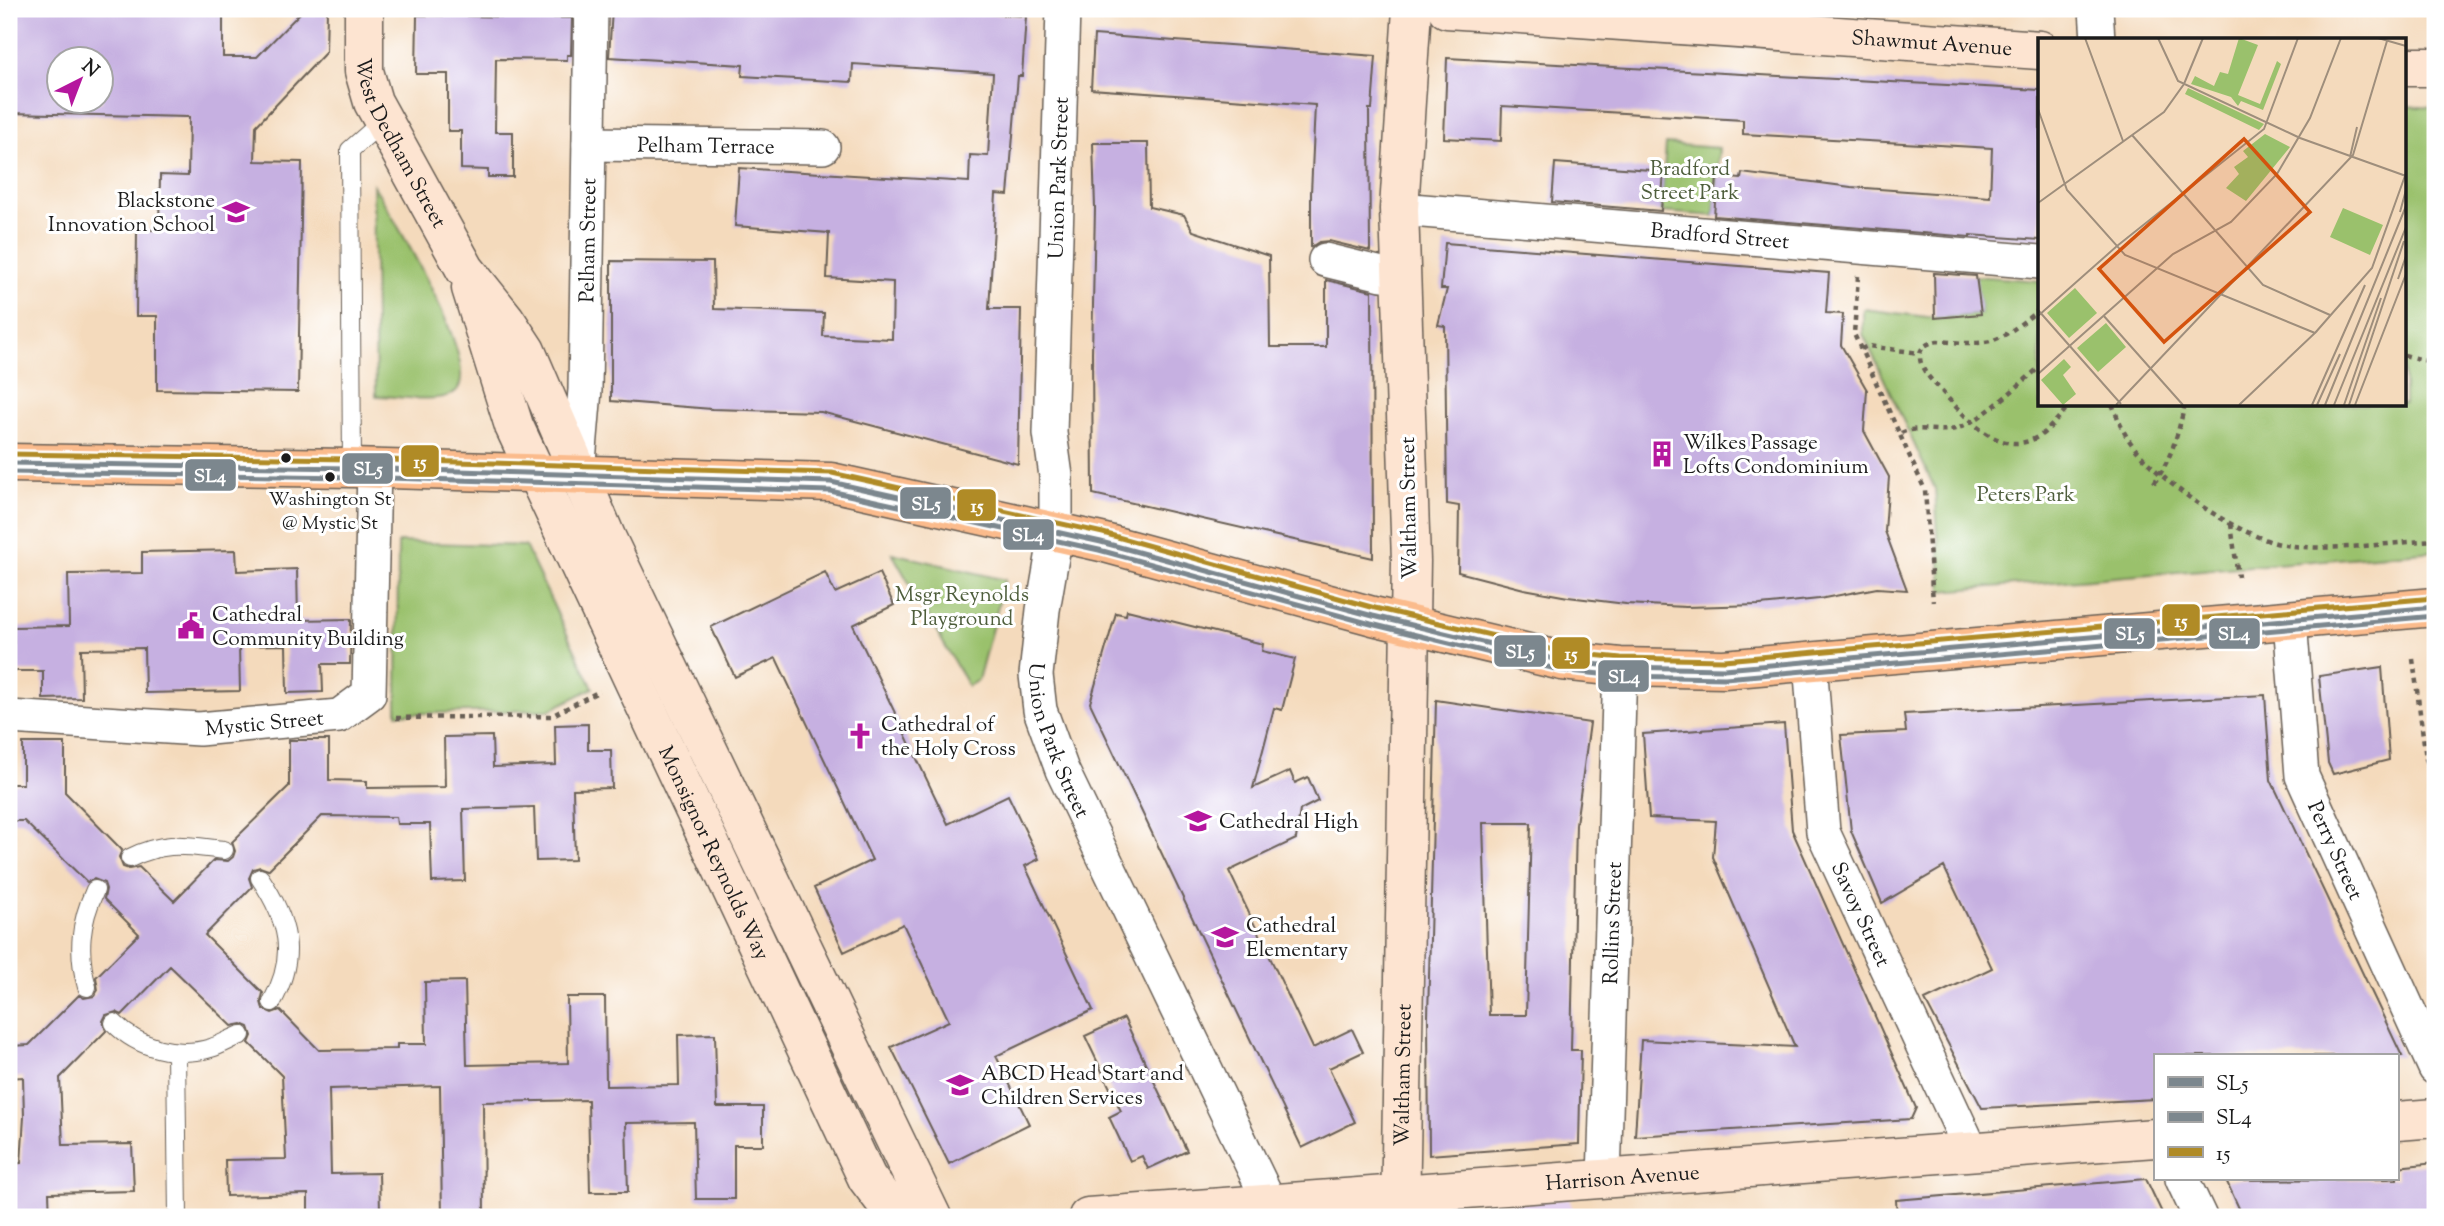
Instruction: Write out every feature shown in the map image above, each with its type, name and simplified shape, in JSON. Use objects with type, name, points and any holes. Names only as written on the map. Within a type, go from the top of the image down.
[{"type":"main road","name":"West Dedham Street","points":[[364,9],[364,76],[369,95],[465,269],[520,341],[578,473]]},
{"type":"main road","name":"Waltham Street","points":[[1400,1206],[1411,561],[1399,209],[1412,9]]},
{"type":"main road","name":"Shawmut Avenue","points":[[1447,9],[1760,20],[2038,50]]},
{"type":"main road","points":[[2406,67],[2435,67]]},
{"type":"main road","name":"West Dedham Street","points":[[465,269],[506,406],[535,472]]},
{"type":"main road","points":[[9,463],[363,468],[831,482],[1101,542],[1409,624],[1562,661],[1620,667],[1724,669],[2435,607]]},
{"type":"main road","name":"Monsignor Reynolds Way","points":[[535,472],[867,1178],[886,1202],[912,1217]]},
{"type":"main road","name":"Monsignor Reynolds Way","points":[[578,473],[632,592],[932,1217]]},
{"type":"main road","points":[[2398,1121],[2435,1118]]},
{"type":"main road","name":"Harrison Avenue","points":[[1088,1217],[1400,1206],[1604,1179],[2154,1138]]},
{"type":"street","name":"Pelham Street","points":[[578,473],[585,390],[591,9]]},
{"type":"street","name":"Union Park Street","points":[[1063,9],[1050,433],[1056,476],[1056,534],[1043,610],[1036,675],[1040,710],[1062,770],[1271,1211]]},
{"type":"street","points":[[2096,9],[2098,38]]},
{"type":"street","name":"Pelham Terrace","points":[[589,144],[823,147]]},
{"type":"street","name":"Bradford Street","points":[[1399,209],[2038,262]]},
{"type":"street","points":[[1325,260],[1382,274]]},
{"type":"street","name":"Mystic Street","points":[[9,717],[199,729],[339,716],[369,694],[363,468]]},
{"type":"street","name":"Perry Street","points":[[2290,620],[2302,776],[2435,1068]]},
{"type":"street","name":"Savoy Street","points":[[1810,661],[1823,832],[1972,1152]]},
{"type":"street","name":"Rollins Street","points":[[1604,1179],[1620,667]]},
{"type":"street","points":[[2182,1180],[2200,1217]]},
{"type":"lane","points":[[363,468],[350,150],[383,121]]},
{"type":"lane","points":[[130,858],[160,846],[177,844],[224,850]]},
{"type":"lane","points":[[260,878],[277,904],[286,939],[286,965],[272,1002]]},
{"type":"lane","points":[[87,987],[80,961],[80,944],[82,928],[95,891]]},
{"type":"lane","points":[[114,1023],[130,1037],[176,1052],[208,1049],[241,1035]]},
{"type":"lane","points":[[176,1052],[178,1217]]},
{"type":"path","points":[[1859,270],[1854,334],[1926,490],[1933,602]]},
{"type":"path","points":[[2038,311],[2019,326],[1991,342],[1966,344],[1938,341],[1926,345],[1920,353],[1920,362],[1927,374],[1970,423],[1994,438],[2021,442],[2043,433],[2069,406]]},
{"type":"path","points":[[1861,349],[1868,346],[1920,353]]},
{"type":"path","points":[[2406,356],[2435,363]]},
{"type":"path","points":[[1901,433],[1908,430],[1954,429],[1970,423],[2038,369]]},
{"type":"path","points":[[2113,406],[2129,440],[2160,475],[2231,523],[2283,544],[2305,546],[2435,540]]},
{"type":"path","points":[[2154,483],[2173,452],[2184,406]]},
{"type":"path","points":[[2231,523],[2238,576]]},
{"type":"path","points":[[2413,659],[2427,760],[2435,781]]},
{"type":"path","points":[[396,718],[551,716],[600,691]]},
{"type":"shaded area","points":[[1569,1199],[1576,1217],[1420,1217],[1420,1210]]},
{"type":"green space","name":"Peters Park","points":[[2406,106],[2435,108],[2435,551],[1942,591],[1935,489],[1863,334],[1863,309],[1935,318],[1981,314],[1975,276],[2038,281],[2038,406],[2406,406]]},
{"type":"green space","name":"Bradford Street Park","points":[[1666,144],[1719,148],[1714,216],[1661,212]]},
{"type":"green space","points":[[373,184],[415,256],[447,323],[458,353],[461,377],[455,392],[448,396],[429,399],[376,396]]},
{"type":"green space","points":[[398,542],[525,546],[593,688],[550,710],[397,714]]},
{"type":"green space","name":"Msgr Reynolds Playground","points":[[892,553],[1005,580],[978,680],[968,686]]},
{"type":"building","name":"Blackstone Innovation School","points":[[9,9],[223,9],[223,57],[257,57],[304,9],[327,9],[326,52],[256,126],[255,161],[302,162],[298,392],[157,390],[157,316],[136,316],[137,230],[159,230],[160,175],[188,176],[189,117],[116,115],[116,46],[46,46],[46,114],[9,113]]},
{"type":"building","points":[[612,9],[898,9],[1026,16],[1008,195],[996,194],[989,309],[1021,309],[1018,464],[821,412],[712,409],[611,401],[611,261],[713,262],[714,309],[824,313],[823,336],[892,339],[893,282],[827,278],[829,233],[735,226],[739,168],[969,182],[970,155],[988,156],[993,73],[853,64],[852,82],[742,76],[743,65],[609,57]]},
{"type":"building","points":[[417,15],[572,18],[571,55],[567,55],[567,60],[496,59],[495,132],[513,132],[513,177],[488,177],[488,170],[461,169],[461,131],[448,131],[448,74],[416,74]]},
{"type":"building","points":[[1094,35],[1376,56],[1372,109],[1369,109],[1370,251],[1329,241],[1319,242],[1311,247],[1315,105],[1091,89]]},
{"type":"building","points":[[1447,58],[2038,90],[2038,240],[1970,237],[1714,216],[1717,177],[1741,179],[1742,173],[1851,187],[1990,197],[1992,148],[1743,134],[1743,120],[1502,106],[1501,141],[1444,138]]},
{"type":"building","points":[[1093,143],[1148,143],[1149,207],[1184,215],[1193,231],[1269,256],[1270,347],[1326,347],[1326,280],[1372,291],[1373,558],[1093,494]]},
{"type":"building","points":[[1555,163],[1664,171],[1661,211],[1552,202]]},
{"type":"building","name":"Wilkes Passage Lofts Condominium","points":[[1445,243],[1829,273],[1826,313],[1843,314],[1841,345],[1867,390],[1864,431],[1889,477],[1885,531],[1907,590],[1877,588],[1819,599],[1760,605],[1686,607],[1568,597],[1458,572],[1459,506],[1447,504],[1445,326],[1438,325],[1447,289],[1441,289]]},
{"type":"building","points":[[1934,273],[1976,276],[1981,314],[1935,318]]},
{"type":"building","points":[[236,550],[237,571],[297,569],[298,620],[351,619],[350,664],[322,664],[323,692],[287,693],[286,645],[239,646],[240,691],[145,693],[144,648],[81,649],[82,698],[43,699],[43,671],[14,671],[13,627],[69,626],[68,574],[142,573],[142,552]]},
{"type":"building","name":"Cathedral of the Holy Cross","points":[[825,572],[835,593],[879,573],[894,605],[853,625],[948,824],[1008,795],[1039,859],[1025,866],[1093,1010],[996,1056],[1029,1124],[949,1164],[891,1047],[949,1021],[903,924],[844,952],[814,888],[872,860],[776,658],[735,677],[711,627]]},
{"type":"building","points":[[1127,610],[1263,644],[1262,651],[1295,659],[1282,710],[1274,708],[1253,788],[1290,771],[1295,783],[1308,777],[1318,801],[1300,810],[1296,839],[1229,871],[1313,1048],[1352,1029],[1363,1052],[1329,1068],[1355,1122],[1302,1148],[1090,703],[1116,613],[1126,615]]},
{"type":"building","points":[[2382,667],[2389,760],[2333,774],[2328,763],[2319,676]]},
{"type":"building","points":[[2265,695],[2271,780],[2402,1056],[2154,1054],[2154,1099],[1982,1108],[1925,1000],[1992,968],[1944,867],[1882,903],[1851,831],[1841,735],[1906,732],[1904,714]]},
{"type":"building","points":[[1436,700],[1590,723],[1576,824],[1571,1050],[1581,1050],[1579,1144],[1429,1155],[1428,1017]],"holes":[[[1483,823],[1531,823],[1526,1015],[1489,1015]]]},
{"type":"building","points":[[588,724],[588,750],[611,750],[612,788],[573,789],[575,860],[536,861],[534,807],[463,809],[465,881],[432,882],[430,824],[397,824],[396,817],[322,816],[268,870],[260,867],[253,869],[249,878],[252,887],[205,935],[263,993],[263,1009],[272,1013],[280,1010],[319,1050],[397,1049],[397,1044],[426,1044],[425,982],[465,981],[467,1065],[568,1063],[567,997],[605,997],[606,1086],[679,1085],[678,1035],[715,1034],[717,1107],[763,1107],[763,1145],[734,1145],[734,1199],[696,1199],[694,1122],[626,1123],[628,1192],[590,1192],[588,1100],[483,1102],[484,1217],[442,1217],[440,1086],[329,1089],[331,1174],[379,1173],[380,1210],[347,1211],[347,1217],[308,1217],[308,1194],[226,1196],[225,1160],[286,1159],[282,1076],[249,1043],[252,1036],[249,1027],[242,1024],[232,1026],[170,966],[122,1015],[116,1012],[106,1015],[103,1021],[106,1031],[60,1078],[63,1145],[132,1144],[134,1191],[49,1193],[50,1217],[9,1217],[9,1164],[21,1163],[24,1117],[23,1077],[9,1078],[9,1046],[29,1045],[79,995],[84,998],[94,996],[98,990],[96,977],[139,934],[104,899],[104,883],[94,879],[87,882],[24,821],[9,821],[9,784],[23,784],[23,743],[65,743],[65,792],[122,850],[119,857],[123,867],[139,867],[174,901],[214,860],[228,861],[233,857],[235,851],[232,842],[289,786],[289,740],[329,740],[329,780],[367,781],[367,788],[445,787],[444,737],[492,736],[493,767],[556,765],[555,725]]},
{"type":"building","points":[[1784,724],[1792,830],[1916,1108],[1911,1119],[1635,1136],[1641,1040],[1795,1047],[1713,857],[1716,821],[1649,818],[1643,734]]},
{"type":"building","points":[[1124,1018],[1187,1151],[1148,1169],[1142,1156],[1130,1161],[1109,1117],[1121,1111],[1085,1036]]},
{"type":"building","points":[[2435,1163],[2435,1217],[2243,1217],[2226,1180],[2398,1180],[2398,1167]]},
{"type":"building","points":[[2146,1179],[2164,1217],[1897,1217],[1896,1200]]},
{"type":"transit line","name":"15","points":[[9,454],[352,459],[832,473],[1103,533],[1375,608],[1563,652],[1621,658],[1724,660],[2434,598]]},
{"type":"transit line","name":"SL5","points":[[9,463],[352,468],[831,482],[1101,542],[1373,616],[1562,661],[1620,667],[1724,669],[2435,607]]},
{"type":"transit line","name":"SL4","points":[[9,472],[352,477],[830,491],[1099,550],[1371,624],[1560,670],[1620,676],[1725,678],[2435,616]]},
{"type":"place","name":"Blackstone Innovation School","points":[[236,212]]},
{"type":"place","name":"Wilkes Passage Lofts Condominium","points":[[1662,454]]},
{"type":"place","name":"Washington St @ Mystic St","points":[[330,477]]},
{"type":"place","name":"Cathedral Community Building","points":[[191,626]]},
{"type":"place","name":"Cathedral of the Holy Cross","points":[[860,736]]},
{"type":"place","name":"Cathedral High","points":[[1198,821]]},
{"type":"place","name":"Cathedral Elementary","points":[[1225,937]]},
{"type":"place","name":"ABCD Head Start and Children Services","points":[[960,1085]]}]
